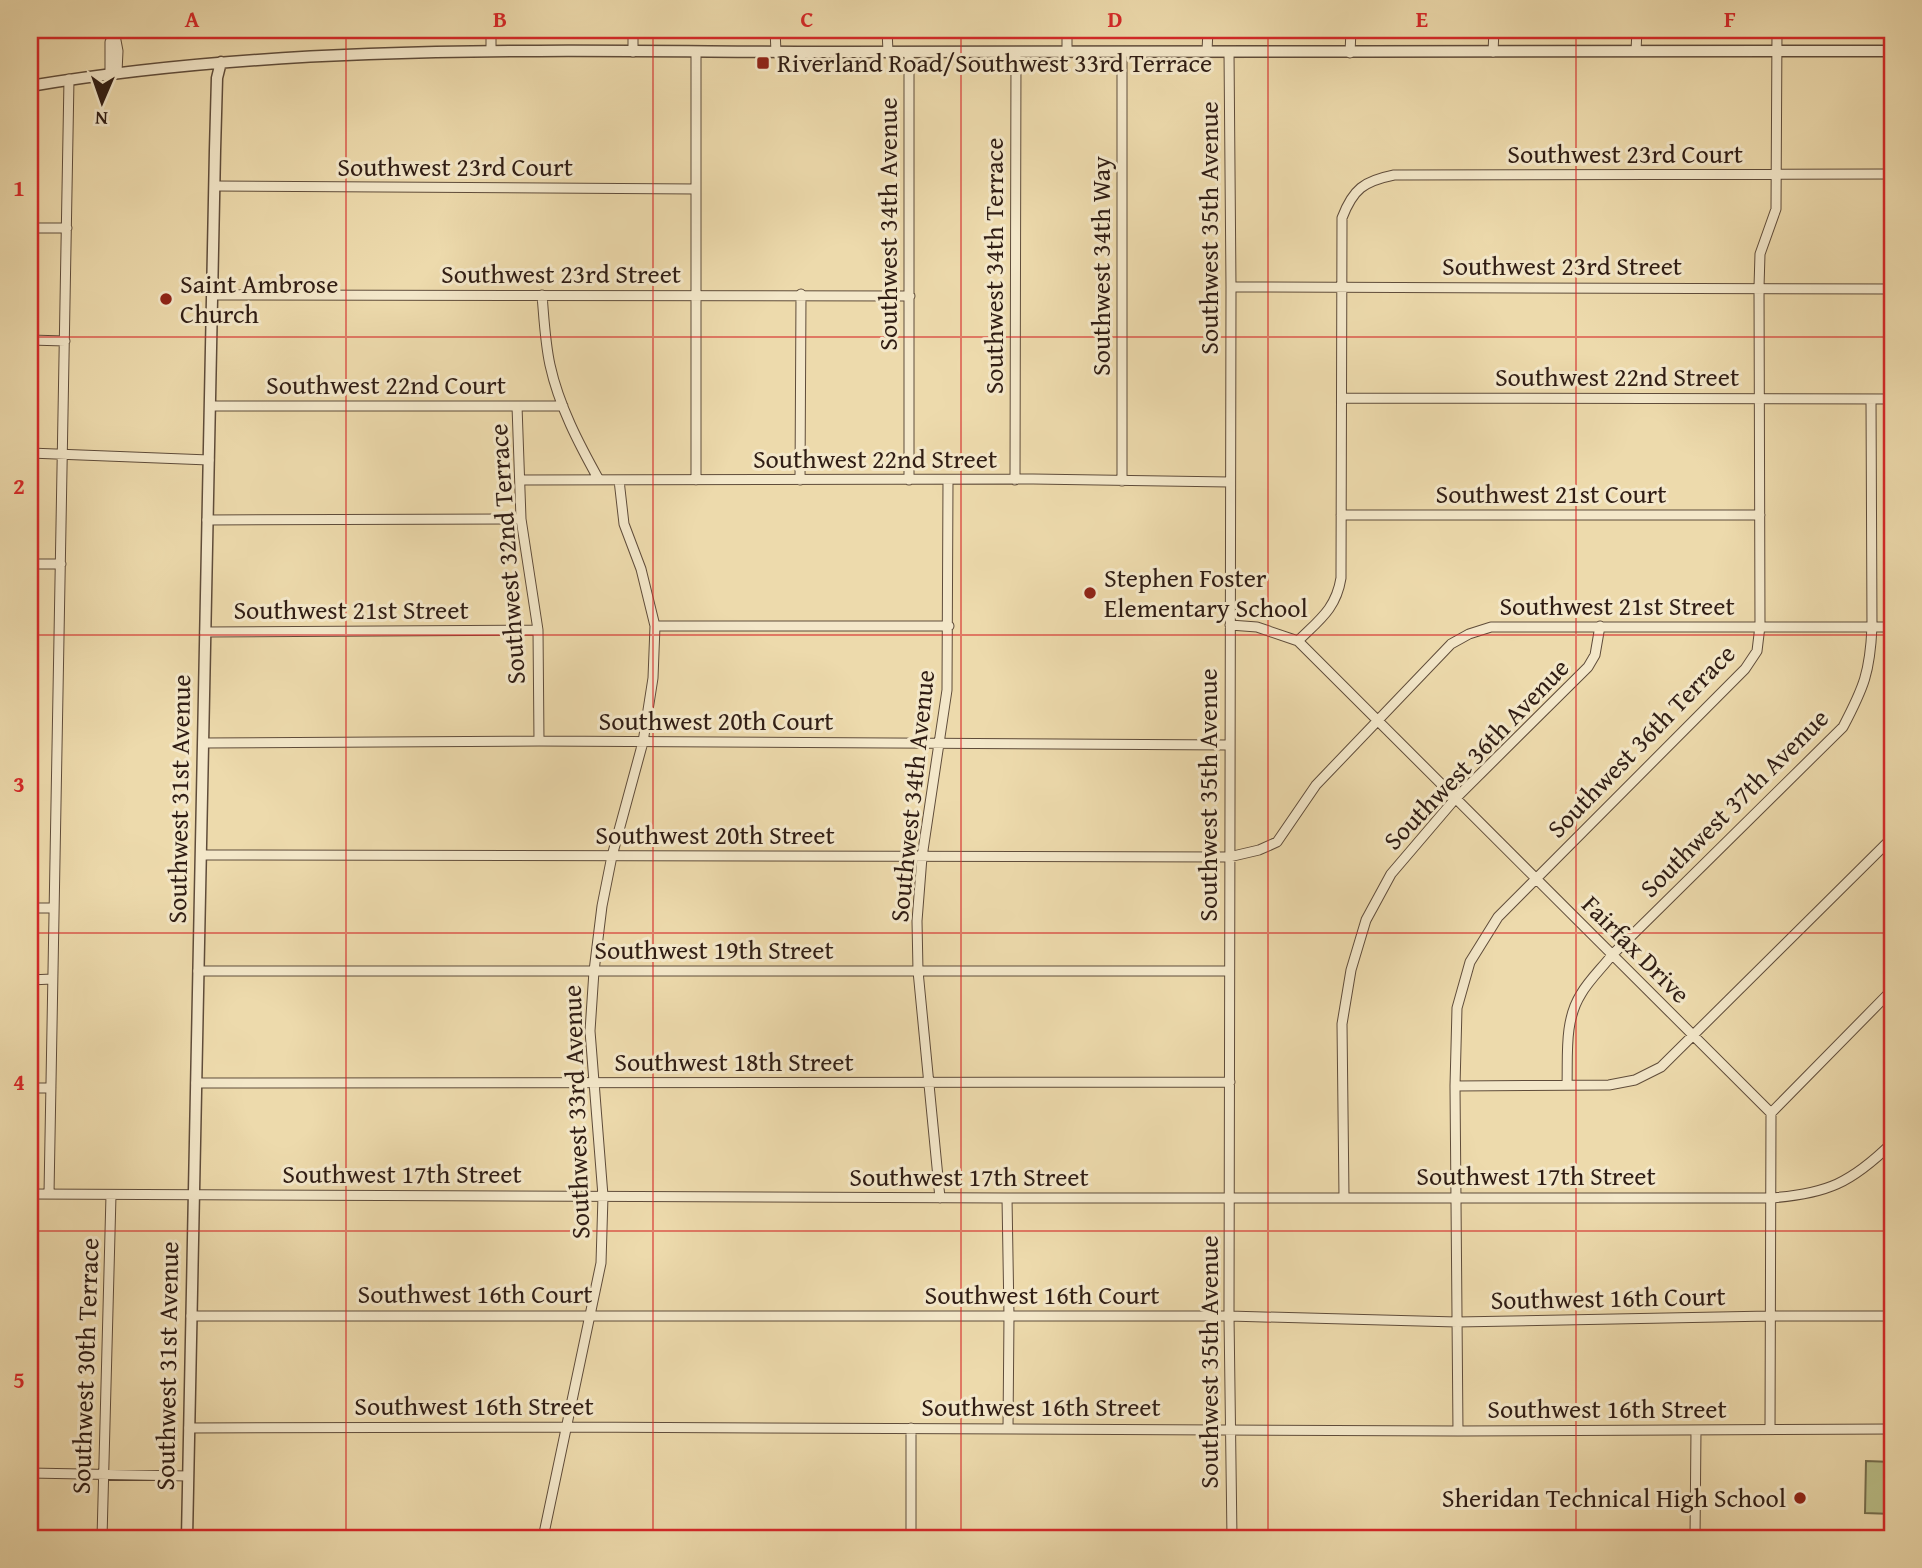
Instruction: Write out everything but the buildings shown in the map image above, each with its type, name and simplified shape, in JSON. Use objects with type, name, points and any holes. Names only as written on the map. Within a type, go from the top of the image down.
[{"type":"street","points":[[491,30],[491,51]]},
{"type":"street","points":[[633,30],[633,52]]},
{"type":"street","points":[[775,30],[776,52]]},
{"type":"street","points":[[887,30],[888,52]]},
{"type":"street","points":[[1067,30],[1067,52]]},
{"type":"street","points":[[1207,51],[1208,30]]},
{"type":"street","points":[[1350,53],[1351,30]]},
{"type":"street","points":[[1493,30],[1493,52]]},
{"type":"street","points":[[1636,51],[1637,30]]},
{"type":"street","name":"Southwest 36th Terrace","points":[[1458,1431],[1455,1086],[1457,1008],[1471,962],[1498,917],[1745,669],[1757,651],[1760,626],[1760,254],[1776,209],[1777,30]]},
{"type":"street","points":[[114,72],[110,42],[115,34]]},
{"type":"street","points":[[30,86],[114,72],[221,62],[336,54],[491,51],[1892,51]]},
{"type":"street","points":[[696,52],[696,480]]},
{"type":"street","name":"Southwest 34th Avenue","points":[[909,52],[909,480]]},
{"type":"street","name":"Southwest 34th Terrace","points":[[1015,480],[1016,52]]},
{"type":"street","name":"Southwest 34th Way","points":[[1122,52],[1122,481]]},
{"type":"street","name":"Southwest 35th Avenue","points":[[1229,52],[1229,1428],[1232,1538]]},
{"type":"street","name":"Southwest 31st Avenue","points":[[187,1538],[212,295],[217,78],[221,62]]},
{"type":"street","points":[[50,1194],[69,79]]},
{"type":"street","name":"Southwest 23rd Court","points":[[1341,286],[1342,218],[1349,198],[1374,179],[1394,175],[1892,174]]},
{"type":"street","name":"Southwest 23rd Court","points":[[215,186],[695,189]]},
{"type":"street","points":[[30,228],[67,228]]},
{"type":"street","points":[[1298,641],[1328,611],[1339,595],[1341,286]]},
{"type":"street","name":"Southwest 23rd Street","points":[[1231,287],[1892,289]]},
{"type":"street","name":"Southwest 23rd Street","points":[[212,295],[909,296]]},
{"type":"street","points":[[542,295],[551,368],[563,406],[598,481]]},
{"type":"street","points":[[800,480],[801,295]]},
{"type":"street","points":[[30,340],[65,341]]},
{"type":"street","name":"Southwest 22nd Street","points":[[1342,398],[1892,399]]},
{"type":"street","name":"Southwest 37th Avenue","points":[[1567,1085],[1568,1033],[1572,1011],[1581,992],[1612,955],[1843,727],[1863,690],[1870,660],[1872,626],[1871,399]]},
{"type":"street","name":"Southwest 32nd Terrace","points":[[517,406],[522,519],[538,630],[539,741]]},
{"type":"street","name":"Southwest 22nd Court","points":[[210,407],[563,406]]},
{"type":"street","points":[[30,453],[209,460]]},
{"type":"street","name":"Southwest 22nd Street","points":[[520,480],[1229,482]]},
{"type":"street","name":"Southwest 33rd Avenue","points":[[543,1538],[601,1263],[603,1196],[590,1031],[594,971],[602,906],[612,856],[643,742],[653,678],[655,626],[641,569],[624,524],[619,480]]},
{"type":"street","name":"Southwest 34th Avenue","points":[[940,1198],[918,971],[917,921],[922,857],[947,690],[948,481]]},
{"type":"street","name":"Southwest 21st Court","points":[[1341,515],[1760,515]]},
{"type":"street","points":[[207,520],[522,519]]},
{"type":"street","points":[[30,564],[61,564]]},
{"type":"street","name":"Fairfax Drive","points":[[1230,625],[1257,628],[1298,641],[1771,1113]]},
{"type":"street","points":[[655,626],[949,626]]},
{"type":"street","name":"Southwest 36th Avenue","points":[[1344,1197],[1342,1024],[1351,970],[1366,920],[1391,874],[1455,799],[1588,667],[1595,655],[1600,626]]},
{"type":"street","name":"Southwest 21st Street","points":[[1229,856],[1259,850],[1278,842],[1316,785],[1451,644],[1469,634],[1490,627],[1892,627]]},
{"type":"street","name":"Southwest 21st Street","points":[[205,632],[538,630]]},
{"type":"street","name":"Southwest 20th Court","points":[[203,743],[539,741],[1229,745]]},
{"type":"street","points":[[1455,1086],[1609,1085],[1635,1080],[1661,1068],[1892,838]]},
{"type":"street","name":"Southwest 20th Street","points":[[201,855],[1229,856]]},
{"type":"street","points":[[30,908],[54,908]]},
{"type":"street","name":"Southwest 19th Street","points":[[198,971],[1229,971]]},
{"type":"street","points":[[30,980],[52,979]]},
{"type":"street","points":[[1770,1429],[1771,1113],[1892,990]]},
{"type":"street","name":"Southwest 18th Street","points":[[196,1083],[1230,1083]]},
{"type":"street","points":[[30,1088],[51,1088]]},
{"type":"street","name":"Southwest 17th Street","points":[[30,1194],[1770,1198],[1800,1196],[1834,1187],[1867,1168],[1892,1143]]},
{"type":"street","name":"Southwest 30th Terrace","points":[[102,1538],[111,1195]]},
{"type":"street","points":[[1007,1198],[1008,1428]]},
{"type":"street","name":"Southwest 16th Court","points":[[191,1316],[1229,1316],[1457,1322],[1892,1316]]},
{"type":"street","name":"Southwest 16th Street","points":[[189,1428],[1229,1428],[1458,1431],[1892,1429]]},
{"type":"street","points":[[911,1428],[911,1538]]},
{"type":"street","points":[[1695,1538],[1696,1430]]},
{"type":"street","points":[[30,1474],[188,1476]]},
{"type":"street","points":[[459,1538],[643,1538]]},
{"type":"green space","points":[[1866,1461],[1892,1462],[1892,1514],[1865,1513]]},
{"type":"place","name":"Riverland Road/Southwest 33rd Terrace","points":[[763,63]]},
{"type":"place","name":"Saint Ambrose Church","points":[[166,299]]},
{"type":"place","name":"Stephen Foster Elementary School","points":[[1090,593]]},
{"type":"place","name":"Sheridan Technical High School","points":[[1800,1498]]}]
